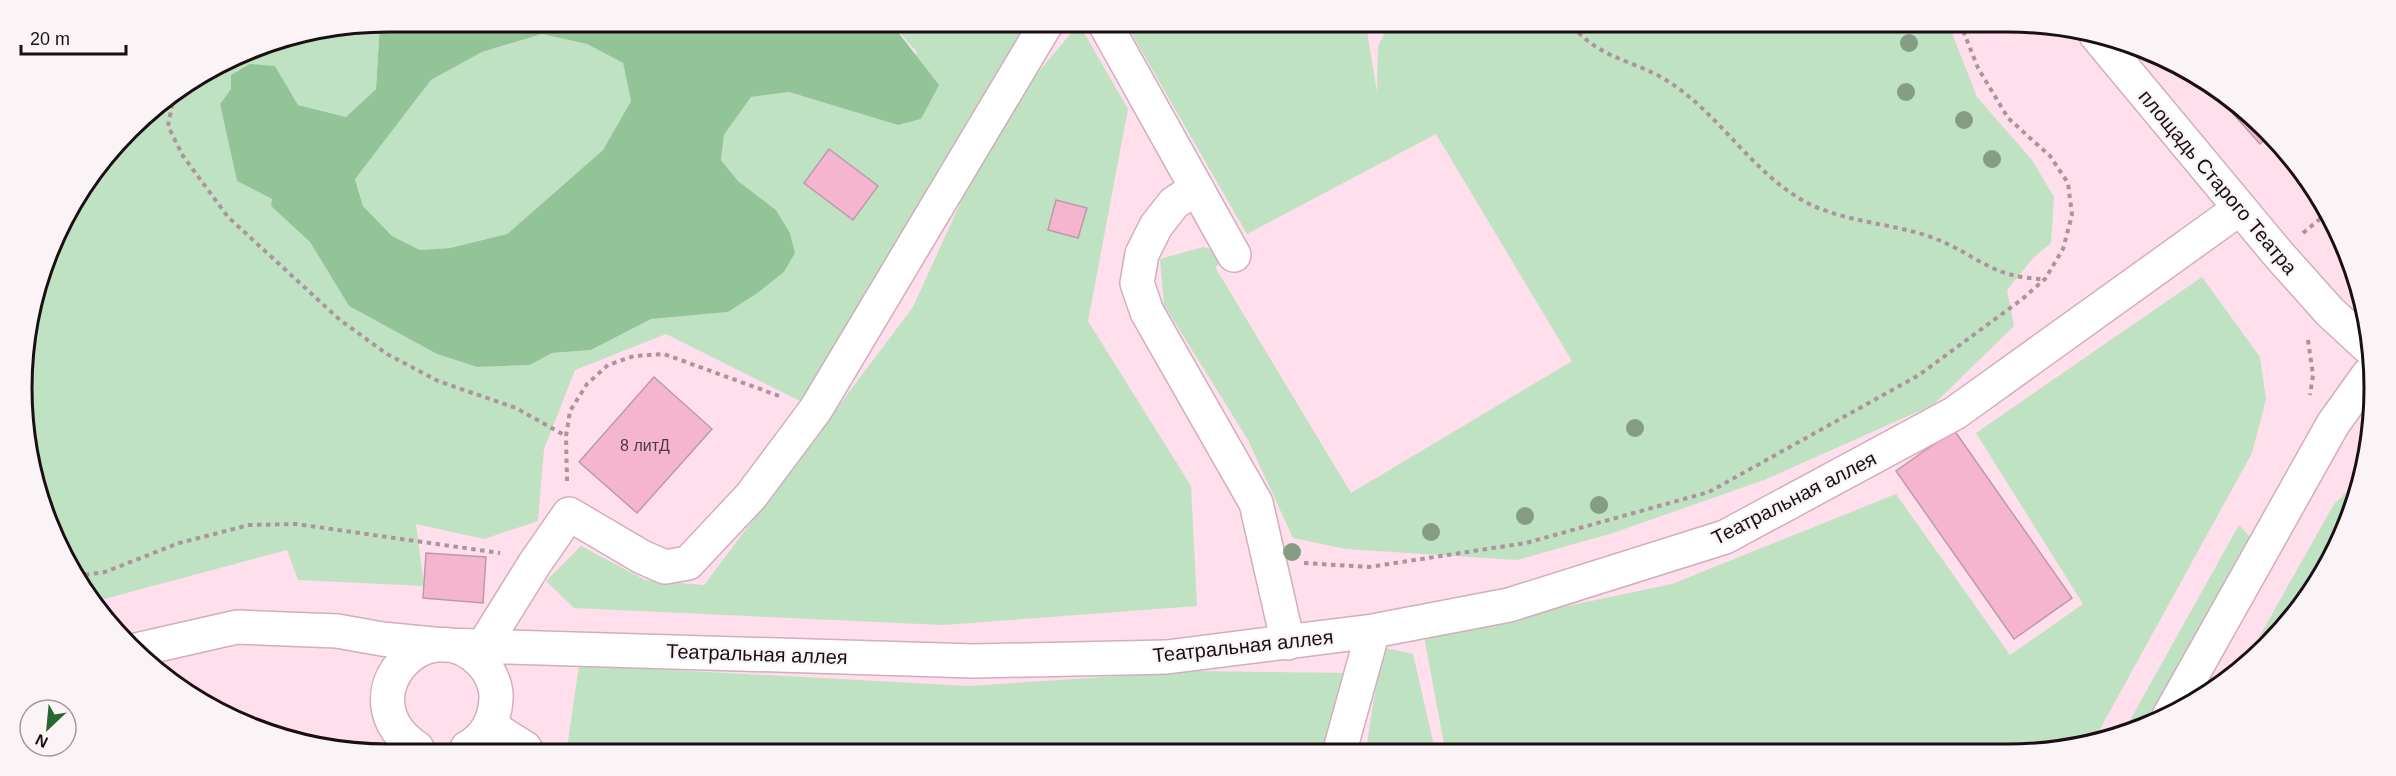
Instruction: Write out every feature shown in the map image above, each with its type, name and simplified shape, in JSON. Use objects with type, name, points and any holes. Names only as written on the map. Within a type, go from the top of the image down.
[{"type":"street","points":[[484,645],[534,563],[568,514],[665,567],[688,563],[752,495],[816,409],[1041,32]]},
{"type":"street","points":[[1109,32],[1234,255]]},
{"type":"street","name":"площадь Старого Театра","points":[[2104,45],[2238,209],[2359,326]]},
{"type":"street","points":[[1197,188],[1174,202],[1156,226],[1142,254],[1137,283],[1147,312],[1256,503],[1287,643]]},
{"type":"street","name":"Театральная аллея","points":[[144,648],[237,627],[337,631],[393,650],[443,645],[484,645],[974,661],[1167,657],[1373,632],[1509,605],[1725,537],[1955,413],[2238,209]]},
{"type":"street","points":[[2177,702],[2333,424],[2364,381]]},
{"type":"street","points":[[1342,744],[1373,632]]},
{"type":"street","points":[[443,645],[474,655],[485,666],[493,680],[497,696],[495,712],[490,726],[481,738],[473,744]]},
{"type":"street","points":[[393,650],[388,710],[393,727],[411,744]]},
{"type":"street","points":[[490,726],[519,744]]},
{"type":"path","points":[[1578,32],[1587,42],[1669,83],[1701,108],[1760,167],[1798,198],[1842,215],[1933,238],[1992,270],[2022,279],[2045,279]]},
{"type":"path","points":[[1270,562],[1369,567],[1526,543],[1710,492],[1919,375],[2021,300],[2045,279],[2063,249],[2072,215],[2068,183],[2050,156],[2008,118],[1978,68],[1964,32]]},
{"type":"path","points":[[172,104],[168,126],[183,156],[228,217],[340,320],[387,354],[438,381],[516,408],[566,436]]},
{"type":"path","points":[[568,514],[566,436],[570,411],[586,384],[608,365],[634,356],[664,354],[816,409]]},
{"type":"path","points":[[85,575],[105,572],[179,543],[249,525],[296,524],[521,556],[534,563]]},
{"type":"shaded area","points":[[379,32],[376,89],[346,117],[298,105],[275,66],[231,89],[220,104],[237,181],[272,199],[271,206],[310,242],[349,306],[437,354],[477,367],[530,365],[552,353],[591,350],[651,319],[728,312],[784,272],[795,253],[790,233],[776,210],[738,181],[721,160],[724,135],[751,97],[789,92],[898,125],[921,119],[916,51],[899,32],[1041,32],[816,409],[666,334],[575,370],[544,449],[538,521],[484,539],[416,524],[424,586],[298,580],[287,550],[101,600],[68,546],[50,503],[38,458],[32,411],[32,365],[38,318],[50,273],[68,230],[105,171],[136,136],[171,105],[230,68],[273,50],[318,38]]},
{"type":"shaded area","points":[[379,32],[898,32],[939,85],[921,119],[898,125],[789,92],[751,97],[724,135],[721,160],[738,181],[776,210],[790,233],[795,253],[784,272],[728,312],[651,319],[591,350],[552,353],[530,365],[477,367],[437,354],[349,306],[310,242],[271,206],[272,199],[237,181],[220,104],[231,89],[231,75],[250,64],[275,66],[298,105],[346,117],[376,89]],"holes":[[[542,34],[587,44],[623,63],[631,101],[603,150],[507,234],[450,248],[420,250],[392,236],[363,206],[355,179],[431,80],[482,52]]]},
{"type":"shaded area","points":[[1072,32],[1084,32],[1128,109],[1088,321],[1191,486],[1197,606],[943,625],[574,608],[546,581],[581,546],[645,580],[704,585],[913,307],[969,184],[1034,77]]},
{"type":"shaded area","points":[[1131,32],[1367,32],[1377,92],[1378,47],[1385,32],[1952,32],[1977,97],[2032,160],[2054,197],[2051,243],[2033,258],[2007,290],[2014,326],[1933,405],[1764,480],[1610,534],[1517,560],[1346,549],[1293,538],[1248,440],[1164,305],[1160,259],[1203,247],[1234,255],[1215,267],[1351,493],[1572,361],[1436,134],[1247,234]]},
{"type":"shaded area","points":[[542,34],[587,44],[623,63],[631,101],[603,150],[507,234],[450,248],[420,250],[392,236],[363,206],[355,178],[431,80],[482,52]]},
{"type":"shaded area","points":[[2202,277],[2260,357],[2266,399],[2252,453],[2098,733],[2078,738],[2031,744],[1444,744],[1424,636],[1672,584],[1896,494],[2010,655],[2083,604],[1976,433]]},
{"type":"shaded area","points":[[2350,489],[2328,546],[2317,566],[2291,605],[2255,645],[2334,504]]},
{"type":"shaded area","points":[[2239,525],[2250,537],[2152,714],[2128,724]]},
{"type":"shaded area","points":[[1382,647],[1413,654],[1434,744],[1367,744]]},
{"type":"shaded area","points":[[579,665],[969,686],[1193,671],[1346,673],[1329,744],[568,744]]},
{"type":"building","points":[[2226,106],[2264,140],[2260,144]]},
{"type":"building","points":[[829,149],[878,186],[853,220],[804,183]]},
{"type":"building","points":[[1056,200],[1087,208],[1078,238],[1048,230]]},
{"type":"building","points":[[654,377],[712,429],[637,513],[579,462]]},
{"type":"building","points":[[1954,430],[2072,598],[2014,639],[1896,471]]},
{"type":"building","points":[[426,553],[486,557],[483,603],[423,598]]}]
